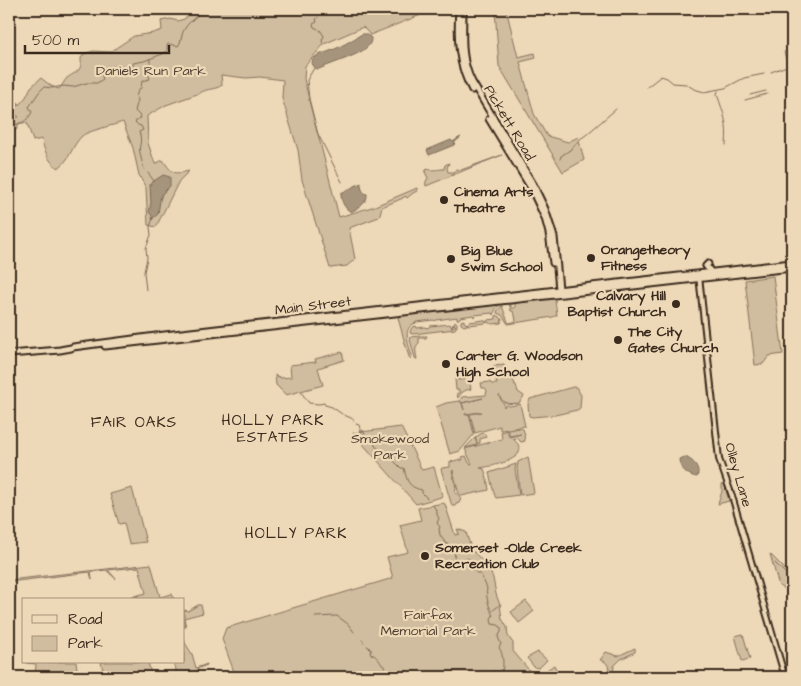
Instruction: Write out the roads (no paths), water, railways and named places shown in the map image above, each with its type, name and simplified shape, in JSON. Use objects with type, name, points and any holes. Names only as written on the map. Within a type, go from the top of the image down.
[{"type":"main road","name":"Pickett Road","points":[[461,9],[459,47],[464,74],[468,84],[531,188],[545,218],[558,291]]},
{"type":"main road","name":"Pickett Road","points":[[461,9],[463,52],[466,69],[545,210],[554,236],[558,291]]},
{"type":"main road","points":[[699,276],[712,272],[792,263]]},
{"type":"main road","points":[[708,264],[706,266],[707,269],[712,272]]},
{"type":"main road","points":[[558,291],[792,268]]},
{"type":"main road","points":[[544,291],[553,286],[555,276]]},
{"type":"main road","name":"Olley Lane","points":[[699,276],[719,459],[732,496],[784,677]]},
{"type":"main road","name":"Main Street","points":[[9,356],[126,340],[544,291],[558,291]]},
{"type":"main road","name":"Main Street","points":[[71,348],[84,349],[558,291]]},
{"type":"main road","points":[[349,314],[352,308]]},
{"type":"main road","points":[[108,337],[114,340],[123,338],[126,340]]},
{"type":"main road","points":[[9,624],[9,644]]},
{"type":"waterway","points":[[9,125],[20,124],[28,118],[32,112],[29,107],[44,87],[73,87],[86,83],[97,83],[103,79],[101,73],[103,71],[107,72],[112,66],[133,68],[133,63],[165,53],[168,44],[178,46],[186,27],[205,9]]},
{"type":"waterway","points":[[318,17],[316,19],[317,22],[313,24],[318,29]]},
{"type":"waterway","points":[[320,30],[324,36],[322,40],[323,45]]},
{"type":"waterway","points":[[144,169],[139,132],[143,130],[135,122],[140,116],[135,111],[138,100],[136,96],[141,88],[142,81],[150,79],[148,72],[150,59]]},
{"type":"waterway","points":[[771,72],[792,64]]},
{"type":"waterway","points":[[314,68],[307,80],[309,100],[317,132],[342,182]]},
{"type":"waterway","points":[[647,87],[661,76],[673,83],[686,84],[704,92],[725,88],[744,78],[764,74]]},
{"type":"waterway","points":[[718,91],[717,94],[726,124],[726,145]]},
{"type":"waterway","points":[[750,95],[766,91]]},
{"type":"waterway","points":[[745,100],[767,94]]},
{"type":"waterway","points":[[560,159],[580,139],[616,109]]},
{"type":"waterway","points":[[148,173],[154,181]]},
{"type":"waterway","points":[[146,290],[144,272],[147,258],[146,248],[151,235],[150,227],[153,218]]},
{"type":"waterway","points":[[301,392],[309,403],[324,403],[342,414]]},
{"type":"waterway","points":[[344,415],[355,421]]},
{"type":"waterway","points":[[356,424],[359,425],[361,432],[363,430],[366,437],[373,441],[376,447],[388,455],[401,468],[404,468],[409,483],[422,490],[422,493],[427,498]]},
{"type":"waterway","points":[[433,505],[439,518],[437,523],[440,527],[440,535],[446,544],[449,544],[449,550],[455,553],[454,557],[457,562],[463,563],[468,558],[471,562],[471,568],[481,575],[487,588],[487,599],[493,616],[491,618],[492,624],[501,627],[498,637],[503,659],[502,671],[505,677]]},
{"type":"waterway","points":[[775,563],[792,581]]},
{"type":"waterway","points":[[492,611],[501,604]]},
{"type":"waterway","points":[[315,617],[337,616],[348,624],[354,632]]},
{"type":"waterway","points":[[367,646],[372,650],[371,654],[378,658],[391,677]]},
{"type":"waterway","points":[[462,677],[468,673],[481,674],[485,672],[488,674],[502,669]]},
{"type":"place","name":"Cinema Arts Theatre","points":[[444,200]]},
{"type":"place","name":"Orangetheory Fitness","points":[[591,258]]},
{"type":"place","name":"Big Blue Swim School","points":[[451,259]]},
{"type":"place","name":"Calvary Hill Baptist Church","points":[[676,304]]},
{"type":"place","name":"The City Gates Church","points":[[618,340]]},
{"type":"place","name":"Carter G. Woodson High School","points":[[446,364]]},
{"type":"place","name":"Somerset –Olde Creek Recreation Club","points":[[425,556]]},
{"type":"district","name":"FAIR OAKS","points":[[134,422]]},
{"type":"district","name":"HOLLY PARK ESTATES","points":[[273,428]]},
{"type":"district","name":"HOLLY PARK","points":[[296,533]]},
{"type":"park label","name":"Daniels Run Park","points":[[151,71]]},
{"type":"park label","name":"Smokewood Park","points":[[390,448]]},
{"type":"park label","name":"Fairfax Memorial Park","points":[[428,624]]}]
